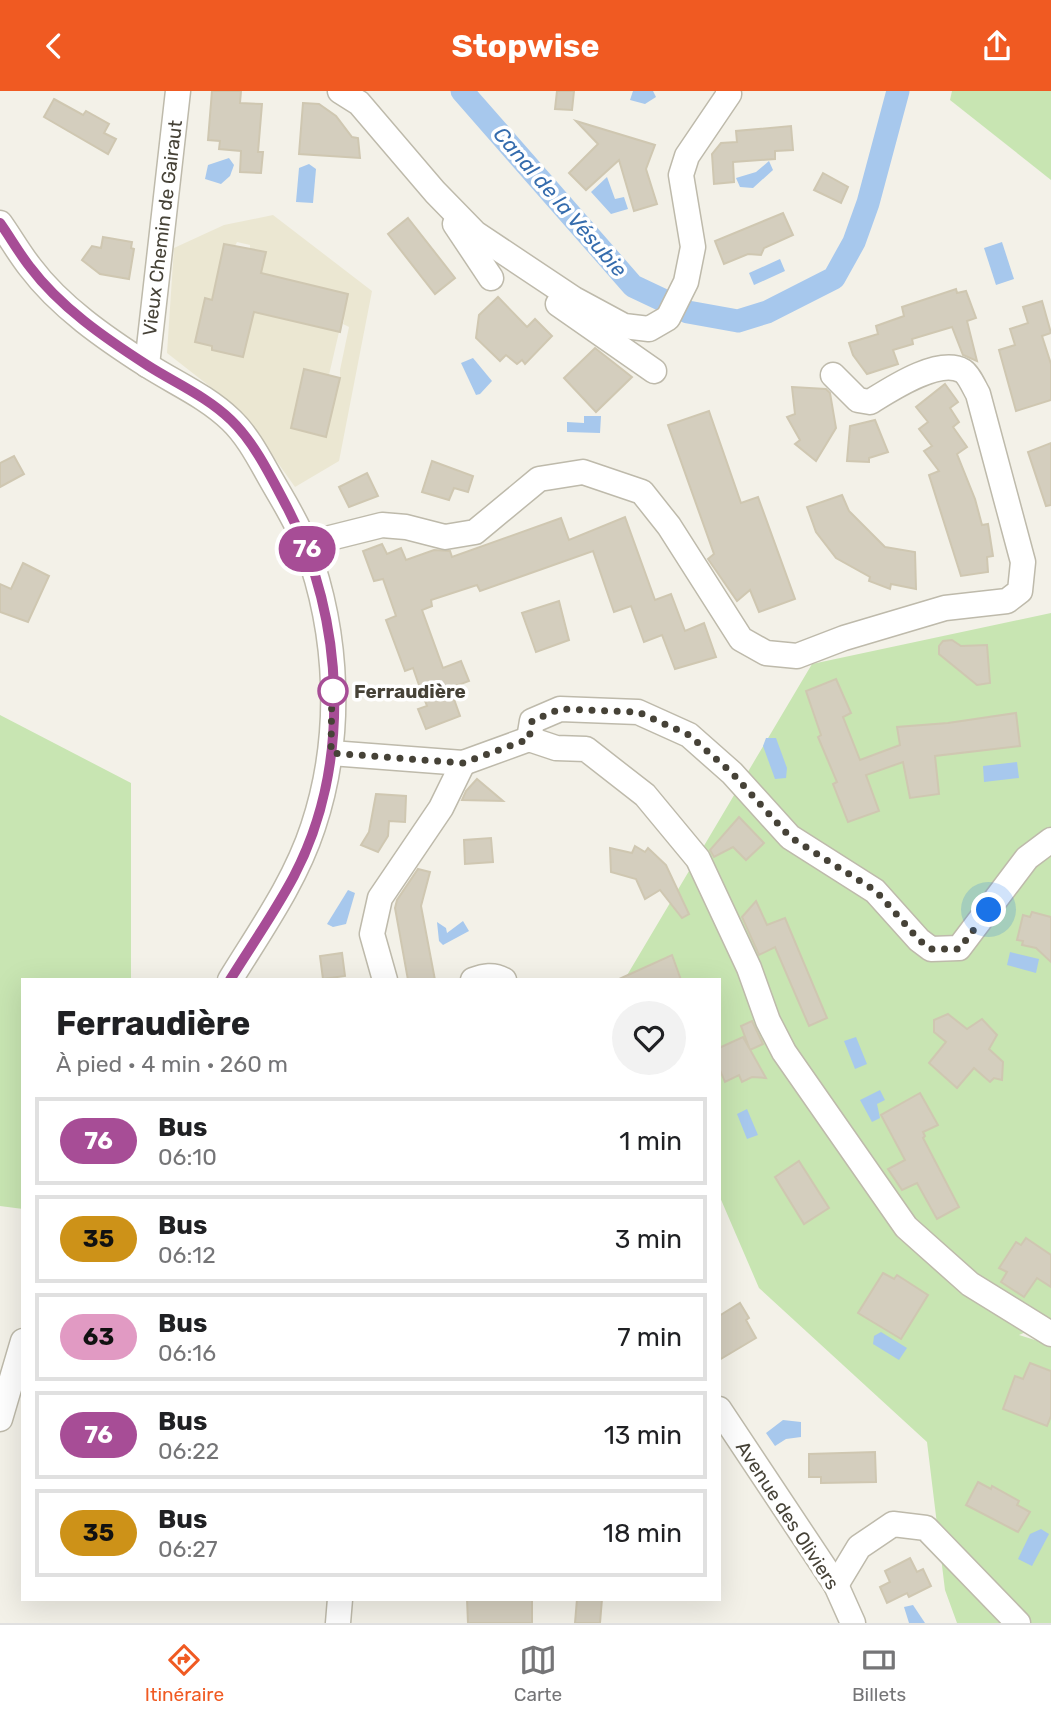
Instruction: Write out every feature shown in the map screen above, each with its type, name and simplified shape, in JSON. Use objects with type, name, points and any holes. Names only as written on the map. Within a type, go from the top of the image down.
[{"type":"street","name":"Vieux Chemin de Gairaut","points":[[147,365],[178,91]]},
{"type":"street","points":[[340,91],[359,103],[440,197],[475,233],[574,299],[624,326],[649,330],[668,317],[686,282],[693,247],[681,175],[687,156],[729,94],[728,91]]},
{"type":"street","points":[[440,197],[466,243],[491,278]]},
{"type":"street","points":[[0,223],[30,268],[58,298],[147,365],[209,401],[233,421],[258,457],[306,544],[320,587],[328,624],[333,706],[331,753],[313,827],[294,875],[231,978]]},
{"type":"street","points":[[532,271],[554,301],[654,372]]},
{"type":"street","points":[[306,544],[382,525],[406,527],[445,537],[475,532],[539,479],[583,472],[642,492],[668,526],[741,639],[766,653],[797,656],[844,638],[945,608],[1007,601],[1020,591],[1023,562],[978,394],[965,372],[951,367],[938,368],[898,385],[870,402],[858,400],[833,376]]},
{"type":"street","points":[[529,739],[532,721],[560,709],[638,712],[689,735],[732,773],[790,837],[876,891],[919,940],[931,949],[959,949],[1027,857],[1051,840]]},
{"type":"street","points":[[331,753],[463,763],[529,739],[556,748],[586,748],[645,795],[698,859],[749,968],[768,1021],[784,1052],[906,1227],[970,1283],[1051,1334]]},
{"type":"street","points":[[384,978],[372,934],[380,898],[441,808],[463,763]]},
{"type":"street","points":[[478,978],[500,978]]},
{"type":"street","points":[[0,1419],[21,1348]]},
{"type":"street","name":"Avenue des Oliviers","points":[[721,1412],[836,1585],[853,1623]]},
{"type":"street","points":[[836,1585],[859,1547],[893,1524],[926,1528],[1018,1623]]},
{"type":"street","points":[[338,1623],[340,1601]]},
{"type":"shaded area","points":[[273,215],[372,291],[339,461],[295,487],[240,410],[167,353],[174,248],[224,225]],"holes":[[[237,242],[250,245],[250,249],[266,252],[261,273],[344,320],[343,324],[349,327],[326,436],[291,428],[329,375],[339,332],[252,311],[243,357],[212,349],[205,299],[231,304],[225,244],[235,246]]]},
{"type":"green space","points":[[952,91],[1051,91],[1051,180],[950,100]]},
{"type":"green space","points":[[1051,613],[1051,1321],[1019,1335],[1051,1345],[1051,1623],[957,1623],[945,1590],[927,1442],[759,1288],[721,1200],[721,978],[626,977],[812,664]]},
{"type":"green space","points":[[0,715],[131,783],[131,978],[21,978],[21,1209],[0,1206]]},
{"type":"water","points":[[633,91],[653,91],[656,97],[645,104],[630,100]]},
{"type":"water","points":[[229,158],[234,165],[230,176],[221,184],[205,179],[208,165]]},
{"type":"water","points":[[769,161],[773,170],[753,188],[740,187],[736,178],[756,172]]},
{"type":"water","points":[[309,164],[316,169],[313,203],[296,202],[299,168]]},
{"type":"water","points":[[607,177],[615,199],[624,197],[628,209],[611,214],[591,192]]},
{"type":"water","points":[[1002,242],[1014,279],[996,285],[984,248]]},
{"type":"water","points":[[780,259],[785,271],[754,285],[749,273]]},
{"type":"water","points":[[473,358],[492,381],[476,395],[461,363]]},
{"type":"water","points":[[584,416],[601,416],[600,433],[567,432],[567,422],[584,423]]},
{"type":"water","points":[[766,738],[776,738],[787,768],[786,778],[775,779],[763,746]]},
{"type":"water","points":[[1017,762],[1019,778],[984,782],[983,766]]},
{"type":"water","points":[[348,890],[355,893],[346,924],[333,927],[327,924]]},
{"type":"water","points":[[463,921],[469,931],[443,945],[439,941],[437,922],[446,928],[447,933]]},
{"type":"water","points":[[1010,952],[1039,959],[1036,973],[1007,965]]},
{"type":"water","points":[[856,1037],[867,1064],[855,1069],[844,1041]]},
{"type":"water","points":[[880,1090],[885,1100],[877,1104],[880,1118],[872,1122],[860,1100]]},
{"type":"water","points":[[747,1109],[758,1135],[747,1139],[737,1114]]},
{"type":"water","points":[[881,1332],[907,1348],[899,1360],[873,1344],[874,1336]]},
{"type":"water","points":[[783,1420],[801,1422],[801,1437],[786,1439],[775,1446],[766,1433]]},
{"type":"water","points":[[1041,1529],[1049,1534],[1032,1566],[1018,1559],[1030,1534]]},
{"type":"water","points":[[913,1605],[925,1623],[909,1623],[904,1607]]},
{"type":"building","points":[[212,91],[241,91],[240,103],[262,104],[258,152],[263,152],[261,173],[240,172],[241,151],[219,149],[220,141],[208,140]]},
{"type":"building","points":[[557,91],[574,91],[572,110],[555,109]]},
{"type":"building","points":[[54,99],[83,115],[86,111],[109,124],[104,133],[116,139],[108,154],[44,117]]},
{"type":"building","points":[[303,103],[319,104],[336,116],[352,137],[358,138],[360,158],[299,154]]},
{"type":"building","points":[[576,121],[655,145],[646,169],[657,204],[634,211],[619,160],[586,190],[569,173],[598,144]]},
{"type":"building","points":[[791,126],[793,150],[775,151],[775,159],[733,162],[734,182],[714,184],[712,154],[721,143],[737,142],[736,131]]},
{"type":"building","points":[[823,173],[848,187],[841,203],[814,190]]},
{"type":"building","points":[[783,213],[793,235],[764,248],[761,255],[748,254],[724,264],[715,241]]},
{"type":"building","points":[[408,218],[455,278],[435,294],[388,234]]},
{"type":"building","points":[[103,237],[132,242],[131,248],[134,249],[129,279],[100,274],[82,260],[92,246],[101,248]]},
{"type":"building","points":[[224,244],[266,252],[261,273],[348,294],[340,332],[254,312],[243,357],[212,350],[212,346],[195,342],[205,298],[212,300]]},
{"type":"building","points":[[956,289],[957,293],[966,291],[976,318],[967,321],[977,361],[963,355],[952,327],[912,339],[913,344],[893,350],[898,364],[867,374],[853,355],[849,343],[878,334],[876,326],[904,316],[902,307]]},
{"type":"building","points":[[498,297],[527,327],[535,319],[552,336],[525,364],[522,360],[517,364],[506,355],[500,361],[476,338],[479,315]]},
{"type":"building","points":[[1042,301],[1051,333],[1042,336],[1051,364],[1051,400],[1016,411],[999,350],[1015,345],[1010,329],[1028,323],[1023,307]]},
{"type":"building","points":[[595,348],[632,377],[596,412],[564,378]]},
{"type":"building","points":[[304,369],[340,378],[326,437],[291,428]]},
{"type":"building","points":[[945,384],[958,402],[950,408],[959,422],[953,427],[967,447],[957,454],[982,525],[988,524],[993,556],[987,557],[988,572],[961,576],[929,475],[939,471],[924,451],[932,446],[919,429],[928,422],[916,407]]},
{"type":"building","points":[[792,387],[826,389],[830,393],[836,428],[816,461],[795,444],[800,440],[787,417],[795,414]]},
{"type":"building","points":[[709,411],[741,503],[758,497],[795,599],[759,612],[750,590],[737,601],[708,559],[714,554],[668,425]]},
{"type":"building","points":[[875,420],[888,452],[869,458],[869,462],[847,461],[850,426]]},
{"type":"building","points":[[1051,443],[1051,505],[1046,506],[1028,452]]},
{"type":"building","points":[[14,456],[24,474],[0,487],[0,463]]},
{"type":"building","points":[[432,461],[473,476],[468,492],[454,488],[449,500],[422,492]]},
{"type":"building","points":[[367,473],[378,496],[349,507],[339,487]]},
{"type":"building","points":[[842,495],[849,511],[885,547],[915,552],[916,589],[891,584],[890,589],[869,581],[870,577],[836,558],[816,532],[807,507]]},
{"type":"building","points":[[625,517],[655,600],[671,594],[685,631],[704,623],[716,657],[675,669],[662,635],[644,642],[631,606],[614,612],[593,551],[480,591],[477,585],[431,600],[432,606],[422,610],[443,668],[461,661],[469,681],[450,688],[460,716],[426,729],[418,709],[427,706],[413,668],[405,671],[386,620],[396,616],[383,579],[374,581],[363,551],[382,544],[387,554],[401,548],[406,560],[434,550],[450,551],[452,557],[561,518],[569,540]]},
{"type":"building","points":[[23,563],[49,576],[28,622],[0,612],[0,584],[11,589]]},
{"type":"building","points":[[559,601],[569,640],[536,652],[522,613]]},
{"type":"building","points":[[952,640],[961,646],[987,645],[990,683],[977,685],[939,654],[939,646],[943,641]]},
{"type":"building","points":[[836,679],[851,713],[843,717],[860,760],[900,745],[897,727],[1016,713],[1020,746],[935,756],[939,794],[910,798],[903,762],[866,775],[879,811],[848,822],[833,784],[837,782],[818,737],[821,735],[806,691]]},
{"type":"building","points":[[477,779],[503,801],[462,800]]},
{"type":"building","points":[[376,794],[406,796],[405,822],[389,821],[388,836],[378,852],[361,845],[369,832]]},
{"type":"building","points":[[739,817],[764,843],[746,860],[733,847],[714,857],[710,850]]},
{"type":"building","points":[[491,838],[493,862],[465,864],[464,840]]},
{"type":"building","points":[[635,846],[645,852],[648,848],[666,865],[689,914],[682,918],[660,890],[645,899],[636,879],[611,872],[610,848],[632,853]]},
{"type":"building","points":[[418,869],[430,872],[421,906],[435,978],[408,978],[395,908],[397,900]]},
{"type":"building","points":[[756,901],[767,925],[785,918],[827,1018],[809,1026],[775,947],[759,955],[742,917]]},
{"type":"building","points":[[1032,912],[1051,917],[1051,962],[1036,948],[1022,945],[1023,941],[1017,940],[1023,915],[1030,917]]},
{"type":"building","points":[[342,953],[345,976],[323,978],[320,956]]},
{"type":"building","points":[[672,955],[680,978],[621,978]]},
{"type":"building","points":[[948,1014],[967,1029],[982,1019],[997,1035],[989,1049],[1003,1062],[1002,1080],[994,1078],[990,1082],[974,1068],[957,1088],[929,1063],[946,1042],[934,1032],[934,1020]]},
{"type":"building","points":[[752,1021],[763,1044],[750,1050],[741,1026]]},
{"type":"building","points":[[743,1037],[766,1078],[752,1077],[742,1082],[739,1075],[725,1082],[721,1073],[721,1047]]},
{"type":"building","points":[[920,1093],[938,1125],[923,1132],[923,1138],[959,1207],[937,1219],[917,1183],[902,1190],[888,1169],[905,1160],[881,1115]]},
{"type":"building","points":[[799,1161],[829,1208],[804,1224],[775,1177]]},
{"type":"building","points":[[1026,1238],[1051,1255],[1051,1287],[1037,1278],[1024,1297],[1001,1282],[1007,1272],[999,1268],[1016,1242],[1021,1245]]},
{"type":"building","points":[[883,1273],[894,1279],[897,1275],[928,1295],[901,1339],[858,1313]]},
{"type":"building","points":[[740,1303],[756,1338],[721,1359],[721,1315]]},
{"type":"building","points":[[1030,1363],[1051,1371],[1051,1416],[1047,1426],[1003,1409],[1015,1376],[1023,1379]]},
{"type":"building","points":[[875,1452],[876,1482],[821,1483],[821,1477],[809,1477],[809,1454]]},
{"type":"building","points":[[978,1482],[991,1489],[992,1486],[1019,1501],[1017,1505],[1030,1512],[1018,1532],[966,1505]]},
{"type":"building","points":[[910,1558],[917,1572],[923,1569],[931,1586],[909,1597],[907,1593],[887,1603],[880,1587],[890,1582],[885,1571]]},
{"type":"building","points":[[467,1601],[532,1601],[532,1623],[468,1623]]},
{"type":"building","points":[[577,1601],[602,1601],[600,1623],[575,1623]]},
{"type":"waterway","name":"Canal de la Vésubie","points":[[462,91],[633,286],[688,312],[738,321],[767,312],[834,278],[854,242],[868,203],[898,91]]},
{"type":"bus line","name":"76","points":[[0,223],[30,268],[58,298],[127,351],[209,401],[233,421],[252,447],[294,521],[306,544],[320,587],[328,624],[333,706],[331,753],[324,789],[313,827],[294,875],[231,978]]},
{"type":"place","name":"Ferraudière","points":[[333,691]]},
{"type":"route","points":[[333,691],[332,681],[331,753],[463,763],[529,739],[532,721],[560,709],[638,712],[689,735],[732,773],[790,837],[876,891],[919,940],[931,949],[959,949],[989,910]]}]
